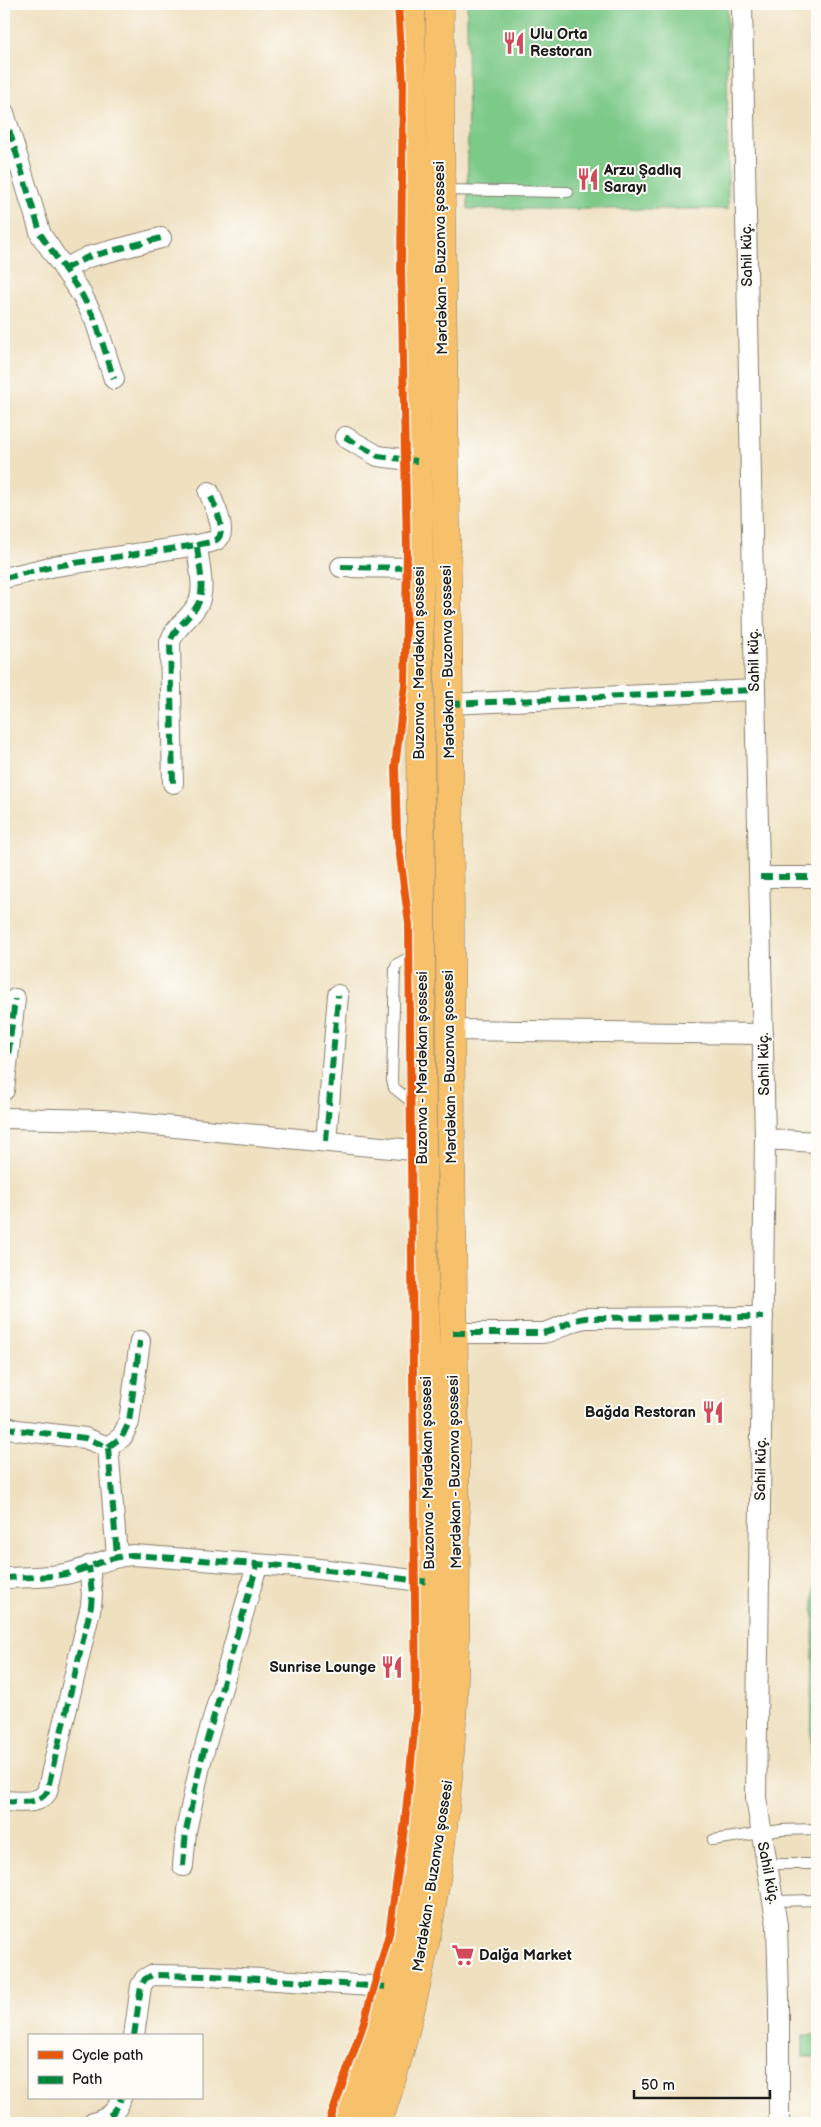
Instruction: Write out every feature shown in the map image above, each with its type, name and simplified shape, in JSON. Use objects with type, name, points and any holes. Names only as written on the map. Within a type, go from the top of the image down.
[{"type":"main road","name":"Buzonva - Mərdəkan şossesi","points":[[348,2123],[364,2079],[400,1932],[407,1893],[421,1776],[428,1686],[430,1582],[422,1151],[419,568],[411,4]]},
{"type":"main road","name":"Mərdəkan - Buzonva şossesi","points":[[378,2123],[405,2027],[426,1937],[448,1780],[454,1688],[457,1582],[449,1030],[449,704],[440,190],[440,4]]},
{"type":"street","name":"Sahil küç.","points":[[742,4],[754,690],[765,1139],[756,1798],[774,1901],[779,1954],[779,2123]]},
{"type":"street","points":[[4,113],[41,235],[82,295],[95,320],[114,379]]},
{"type":"street","points":[[64,269],[88,257],[161,238]]},
{"type":"street","points":[[346,437],[378,456],[417,461]]},
{"type":"street","points":[[4,578],[55,566],[216,541],[220,537],[222,525],[209,492]]},
{"type":"street","points":[[173,783],[170,642],[173,634],[198,603],[201,590],[197,545]]},
{"type":"street","points":[[341,566],[419,568]]},
{"type":"street","points":[[449,704],[754,690]]},
{"type":"street","points":[[760,877],[817,877]]},
{"type":"street","points":[[326,1141],[338,995]]},
{"type":"street","points":[[4,1090],[15,999]]},
{"type":"street","points":[[449,1030],[763,1034]]},
{"type":"street","points":[[4,1118],[103,1120],[422,1151]]},
{"type":"street","points":[[765,1139],[817,1142]]},
{"type":"street","points":[[453,1334],[543,1333],[553,1331],[572,1320],[586,1318],[762,1317]]},
{"type":"street","points":[[108,1447],[122,1437],[129,1422],[140,1341]]},
{"type":"street","points":[[4,1426],[17,1430],[85,1438],[108,1447]]},
{"type":"street","points":[[108,1447],[117,1556]]},
{"type":"street","points":[[4,1578],[55,1576],[71,1573],[117,1556],[133,1555],[310,1568],[430,1582]]},
{"type":"street","points":[[183,1866],[186,1831],[202,1761],[257,1565]]},
{"type":"street","points":[[4,1801],[37,1801],[43,1798],[47,1792],[91,1606],[92,1594],[88,1566]]},
{"type":"street","points":[[134,2034],[141,1986],[145,1979],[152,1976],[210,1976],[388,1986]]},
{"type":"street","points":[[93,2123],[104,2120],[113,2113],[120,2100]]},
{"type":"lane","points":[[440,190],[568,192]]},
{"type":"lane","points":[[713,1840],[761,1833],[817,1829]]},
{"type":"lane","points":[[767,1864],[817,1864]]},
{"type":"lane","points":[[774,1901],[817,1900]]},
{"type":"green space","points":[[467,4],[727,4],[728,209],[468,209]]},
{"type":"green space","points":[[817,1335],[817,1479],[815,1479]]},
{"type":"green space","points":[[817,1501],[817,1794],[810,1793]]},
{"type":"green space","points":[[803,2035],[817,2035],[817,2057],[803,2057]]},
{"type":"marked path","points":[[4,113],[41,235],[82,295],[95,320],[114,379]]},
{"type":"marked path","points":[[64,269],[88,257],[161,238]]},
{"type":"marked path","points":[[345,437],[378,456],[417,461]]},
{"type":"marked path","points":[[197,545],[212,542],[220,536],[221,525],[209,492]]},
{"type":"marked path","points":[[4,578],[55,566],[197,545],[201,583],[200,598],[195,609],[175,631],[170,642],[173,783]]},
{"type":"marked path","points":[[341,567],[419,568]]},
{"type":"marked path","points":[[449,704],[755,690]]},
{"type":"marked path","points":[[760,877],[817,877]]},
{"type":"marked path","points":[[326,1141],[338,995]]},
{"type":"marked path","points":[[4,1090],[15,999]]},
{"type":"marked path","points":[[453,1333],[543,1333],[586,1318],[763,1317]]},
{"type":"marked path","points":[[108,1447],[122,1437],[129,1422],[140,1341]]},
{"type":"marked path","points":[[4,1426],[17,1430],[85,1438],[108,1447],[117,1556]]},
{"type":"marked path","points":[[4,1578],[62,1575],[107,1560],[133,1555],[310,1568],[430,1582]]},
{"type":"marked path","points":[[183,1866],[186,1831],[201,1761],[257,1565]]},
{"type":"marked path","points":[[4,1801],[33,1801],[47,1792],[91,1606],[92,1594],[89,1566]]},
{"type":"marked path","points":[[134,2034],[141,1986],[145,1979],[152,1975],[210,1976],[388,1987]]},
{"type":"marked path","points":[[93,2123],[111,2115],[120,2100]]},
{"type":"cycle path","points":[[329,2123],[364,2022],[389,1934],[405,1822],[416,1712],[409,924],[397,833],[395,767],[405,684],[407,550],[401,265],[403,82],[398,4]]},
{"type":"place","name":"Ulu Orta Restoran","points":[[514,43]]},
{"type":"place","name":"Arzu Şadlıq Sarayı","points":[[588,179]]},
{"type":"place","name":"Bağda Restoran","points":[[713,1412]]},
{"type":"place","name":"Sunrise Lounge","points":[[392,1667]]},
{"type":"place","name":"Dalğa Market","points":[[463,1955]]}]
